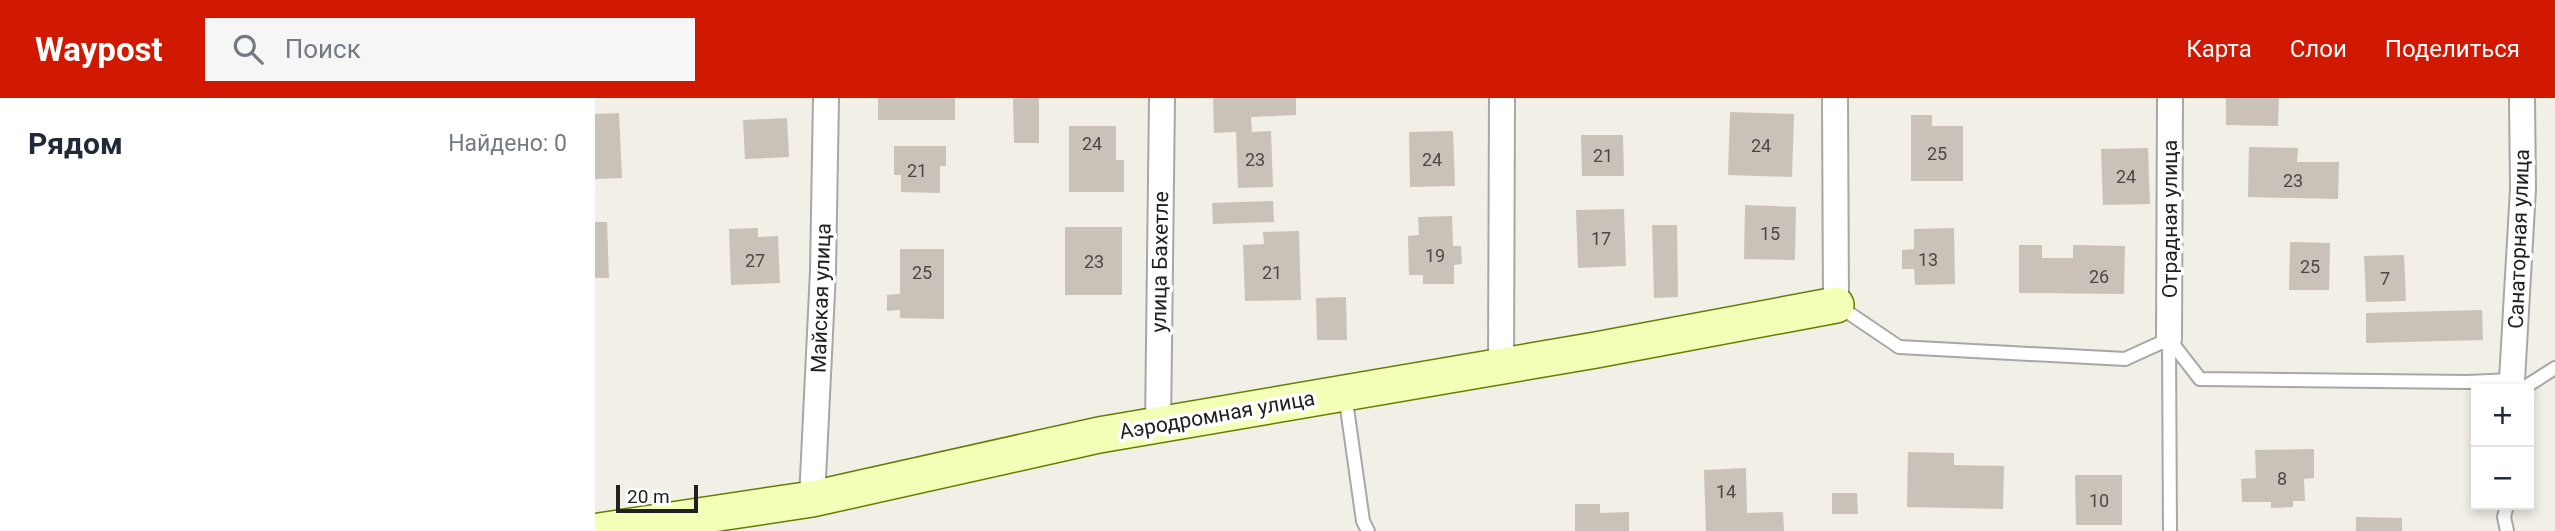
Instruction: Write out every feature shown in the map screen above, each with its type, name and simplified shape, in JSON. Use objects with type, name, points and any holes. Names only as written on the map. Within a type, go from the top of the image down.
[{"type":"street","name":"Майская улица","points":[[812,499],[823,271],[826,98]]},
{"type":"street","name":"улица Бахетле","points":[[1158,425],[1162,98]]},
{"type":"street","points":[[1501,367],[1503,98]]},
{"type":"street","points":[[1835,98],[1836,304]]},
{"type":"street","name":"Отрадная улица","points":[[2169,339],[2170,98]]},
{"type":"street","name":"Санаторная улица","points":[[2517,384],[2523,189],[2522,98]]},
{"type":"street","name":"Аэродромная улица","points":[[599,531],[812,499],[1099,435],[1501,367],[1836,304]]},
{"type":"lane","points":[[1836,304],[1899,347],[2125,359],[2169,339]]},
{"type":"lane","points":[[2169,339],[2200,379],[2492,384]]},
{"type":"lane","points":[[2169,339],[2170,531]]},
{"type":"lane","points":[[2521,384],[2555,368]]},
{"type":"lane","points":[[1345,394],[1363,521],[1368,531]]},
{"type":"lane","points":[[2506,510],[2504,517],[2507,531]]},
{"type":"building","points":[[878,98],[955,98],[955,120],[878,120]]},
{"type":"building","points":[[1013,98],[1039,98],[1039,143],[1014,143]]},
{"type":"building","points":[[1213,98],[1296,98],[1296,115],[1251,117],[1252,132],[1271,131],[1273,187],[1238,188],[1236,132],[1214,133]]},
{"type":"building","points":[[2226,98],[2279,98],[2278,126],[2226,125]]},
{"type":"building","points":[[1730,112],[1794,114],[1792,177],[1728,175]]},
{"type":"building","points":[[619,113],[622,178],[595,179],[595,114]]},
{"type":"building","points":[[1911,115],[1932,115],[1932,126],[1963,126],[1963,181],[1911,181]]},
{"type":"building","points":[[787,118],[789,157],[745,159],[743,120]]},
{"type":"building","points":[[1069,126],[1116,126],[1116,160],[1124,160],[1124,192],[1069,192]]},
{"type":"building","points":[[1453,131],[1455,186],[1410,187],[1409,132]]},
{"type":"building","points":[[1581,135],[1623,135],[1624,176],[1582,176]]},
{"type":"building","points":[[894,146],[946,146],[946,166],[940,166],[940,193],[901,192],[901,175],[894,175]]},
{"type":"building","points":[[2249,147],[2298,148],[2297,162],[2339,162],[2338,199],[2248,197]]},
{"type":"building","points":[[2148,148],[2150,204],[2103,205],[2101,149]]},
{"type":"building","points":[[1273,201],[1274,222],[1213,224],[1212,203]]},
{"type":"building","points":[[1745,205],[1796,207],[1795,260],[1744,259]]},
{"type":"building","points":[[1624,209],[1626,266],[1578,268],[1576,210]]},
{"type":"building","points":[[1452,216],[1453,246],[1461,246],[1462,264],[1454,265],[1454,284],[1423,284],[1423,275],[1409,275],[1408,236],[1419,235],[1418,217]]},
{"type":"building","points":[[595,222],[607,222],[609,278],[595,278]]},
{"type":"building","points":[[1652,225],[1677,225],[1678,297],[1654,298]]},
{"type":"building","points":[[1065,227],[1122,227],[1122,295],[1065,295]]},
{"type":"building","points":[[758,228],[758,237],[778,236],[780,283],[731,285],[729,229]]},
{"type":"building","points":[[1954,228],[1955,284],[1915,285],[1914,269],[1902,269],[1902,250],[1914,249],[1914,229]]},
{"type":"building","points":[[1299,231],[1301,300],[1245,301],[1243,245],[1264,244],[1263,232]]},
{"type":"building","points":[[2290,242],[2330,243],[2329,290],[2289,290]]},
{"type":"building","points":[[2019,245],[2042,245],[2042,258],[2073,258],[2073,245],[2125,246],[2124,294],[2019,293]]},
{"type":"building","points":[[900,249],[944,249],[944,319],[900,318],[900,310],[887,311],[887,295],[900,294]]},
{"type":"building","points":[[2404,255],[2406,301],[2366,302],[2364,256]]},
{"type":"building","points":[[1346,297],[1347,340],[1317,340],[1316,298]]},
{"type":"building","points":[[2482,310],[2483,340],[2366,343],[2366,313]]},
{"type":"building","points":[[2314,449],[2314,478],[2304,479],[2305,501],[2293,501],[2293,507],[2271,508],[2271,502],[2242,502],[2241,479],[2256,478],[2255,450]]},
{"type":"building","points":[[1908,452],[1954,453],[1954,465],[2004,466],[2003,509],[1907,507]]},
{"type":"building","points":[[1746,468],[1747,513],[1783,512],[1784,531],[1706,531],[1704,470]]},
{"type":"building","points":[[2075,475],[2122,475],[2122,525],[2076,525]]},
{"type":"building","points":[[1832,493],[1857,493],[1858,514],[1832,514]]},
{"type":"building","points":[[1575,504],[1600,504],[1600,513],[1629,512],[1629,531],[1575,531]]},
{"type":"building","points":[[2356,517],[2402,518],[2402,531],[2356,531]]}]
